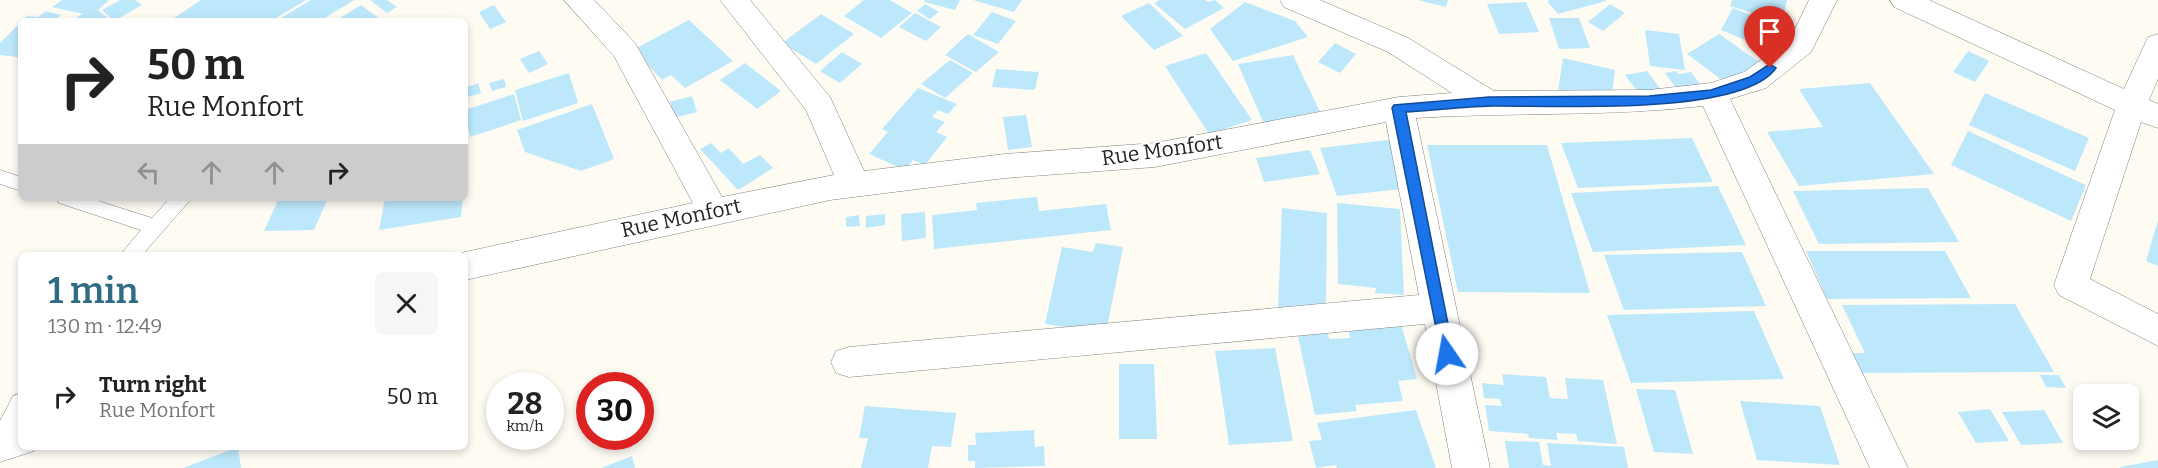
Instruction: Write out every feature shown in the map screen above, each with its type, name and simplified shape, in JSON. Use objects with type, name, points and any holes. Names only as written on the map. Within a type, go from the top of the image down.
[{"type":"street","points":[[578,0],[625,50],[714,211]]},
{"type":"street","points":[[734,0],[819,105],[854,184]]},
{"type":"street","points":[[1294,0],[1398,45],[1489,102]]},
{"type":"street","points":[[1904,0],[2145,111]]},
{"type":"street","name":"Rue Monfort","points":[[468,265],[714,211],[854,184],[1005,166],[1155,155],[1399,108],[1489,102],[1649,101],[1712,94],[1755,80],[1801,45],[1819,2]]},
{"type":"street","points":[[2158,44],[2145,111],[2071,285],[2158,331]]},
{"type":"street","points":[[1712,94],[1890,468]]},
{"type":"street","points":[[1399,108],[1437,308],[1471,468]]},
{"type":"street","points":[[849,362],[1437,308]]},
{"type":"street","points":[[0,444],[18,440]]},
{"type":"lane","points":[[0,177],[18,183]]},
{"type":"lane","points":[[75,201],[156,227]]},
{"type":"lane","points":[[133,252],[179,201]]},
{"type":"lane","points":[[0,444],[18,409]]},
{"type":"building","points":[[62,0],[109,0],[98,10],[107,18],[76,18],[83,14],[52,7]]},
{"type":"building","points":[[120,0],[135,0],[142,5],[119,18],[111,18],[102,10]]},
{"type":"building","points":[[201,0],[306,0],[276,18],[174,18]]},
{"type":"building","points":[[311,0],[354,0],[325,18],[281,18]]},
{"type":"building","points":[[370,0],[387,0],[397,7],[387,13]]},
{"type":"building","points":[[864,0],[890,0],[912,13],[881,38],[844,16]]},
{"type":"building","points":[[925,0],[960,0],[955,10],[924,2]]},
{"type":"building","points":[[973,0],[1022,0],[1014,12]]},
{"type":"building","points":[[1160,0],[1205,0],[1208,2],[1215,0],[1224,8],[1185,29],[1154,3]]},
{"type":"building","points":[[1418,0],[1448,0],[1446,7]]},
{"type":"building","points":[[1732,0],[1787,0],[1782,22],[1730,6]]},
{"type":"building","points":[[1547,1],[1606,1],[1558,14]]},
{"type":"building","points":[[1245,2],[1295,21],[1308,37],[1233,61],[1210,29]]},
{"type":"building","points":[[1526,2],[1539,32],[1499,34],[1487,4]]},
{"type":"building","points":[[1149,3],[1183,36],[1154,50],[1121,16]]},
{"type":"building","points":[[925,4],[939,12],[930,19],[917,11]]},
{"type":"building","points":[[1610,4],[1625,13],[1603,31],[1588,22]]},
{"type":"building","points":[[361,5],[378,18],[340,18]]},
{"type":"building","points":[[494,5],[506,22],[490,29],[479,12]]},
{"type":"building","points":[[1733,8],[1788,30],[1777,53],[1721,30]]},
{"type":"building","points":[[46,11],[61,15],[58,18],[25,18],[27,16],[38,17]]},
{"type":"building","points":[[992,12],[1016,21],[998,44],[973,35]]},
{"type":"building","points":[[915,13],[941,27],[926,41],[899,27]]},
{"type":"building","points":[[821,14],[854,34],[816,64],[782,43]]},
{"type":"building","points":[[1549,18],[1579,18],[1590,48],[1559,49]]},
{"type":"building","points":[[689,20],[733,61],[685,88],[671,75],[662,80],[633,50]]},
{"type":"building","points":[[18,25],[18,58],[0,55],[0,43]]},
{"type":"building","points":[[1645,30],[1679,34],[1685,70],[1650,66]]},
{"type":"building","points":[[968,34],[999,52],[976,72],[945,55]]},
{"type":"building","points":[[1719,34],[1759,62],[1726,83],[1687,54]]},
{"type":"building","points":[[1335,43],[1356,54],[1340,73],[1318,62]]},
{"type":"building","points":[[539,51],[548,64],[529,73],[520,59]]},
{"type":"building","points":[[1968,51],[1989,61],[1975,82],[1953,72]]},
{"type":"building","points":[[842,52],[862,64],[840,83],[820,71]]},
{"type":"building","points":[[1206,53],[1252,120],[1209,134],[1165,66]]},
{"type":"building","points":[[1293,55],[1321,114],[1264,124],[1238,64]]},
{"type":"building","points":[[1563,58],[1615,70],[1610,110],[1557,98]]},
{"type":"building","points":[[950,60],[973,73],[945,98],[921,84]]},
{"type":"building","points":[[745,63],[781,91],[757,109],[720,80]]},
{"type":"building","points":[[996,69],[1039,72],[1035,90],[992,87]]},
{"type":"building","points":[[1647,71],[1662,91],[1640,95],[1625,75]]},
{"type":"building","points":[[1676,71],[1679,74],[1691,72],[1706,92],[1682,96],[1665,73]]},
{"type":"building","points":[[569,73],[578,103],[523,121],[515,90]]},
{"type":"building","points":[[504,79],[506,87],[492,91],[489,83]]},
{"type":"building","points":[[478,83],[481,93],[468,97],[468,87]]},
{"type":"building","points":[[1870,83],[1934,174],[1799,186],[1767,132],[1823,127],[1799,89]]},
{"type":"building","points":[[918,88],[957,104],[948,114],[938,110],[932,117],[945,122],[936,132],[947,137],[925,165],[913,160],[905,170],[869,154],[888,132],[882,129]]},
{"type":"building","points":[[1985,93],[2089,138],[2075,171],[1969,125]]},
{"type":"building","points":[[514,94],[521,120],[470,137],[468,109]]},
{"type":"building","points":[[692,96],[697,112],[674,118],[670,102]]},
{"type":"building","points":[[592,104],[614,159],[581,171],[525,152],[517,130]]},
{"type":"building","points":[[1026,115],[1032,147],[1008,150],[1003,117]]},
{"type":"building","points":[[1968,131],[2086,185],[2071,221],[1951,165]]},
{"type":"building","points":[[1692,138],[1713,182],[1578,188],[1561,143]]},
{"type":"building","points":[[1397,139],[1402,189],[1337,196],[1320,148]]},
{"type":"building","points":[[711,143],[721,153],[729,148],[743,164],[760,155],[773,168],[738,190],[700,149]]},
{"type":"building","points":[[1427,145],[1547,145],[1590,293],[1458,292]]},
{"type":"building","points":[[1310,150],[1320,174],[1264,182],[1256,158]]},
{"type":"building","points":[[1718,186],[1746,245],[1593,252],[1571,193]]},
{"type":"building","points":[[1928,188],[1959,242],[1819,244],[1793,191]]},
{"type":"building","points":[[1037,197],[1039,211],[1106,204],[1111,230],[934,249],[932,215],[977,210],[976,203]]},
{"type":"building","points":[[278,201],[327,201],[314,230],[264,231]]},
{"type":"building","points":[[384,201],[463,201],[461,217],[379,230]]},
{"type":"building","points":[[1337,203],[1400,209],[1404,295],[1375,293],[1376,288],[1338,284]]},
{"type":"building","points":[[1282,208],[1327,213],[1326,313],[1278,308]]},
{"type":"building","points":[[925,212],[926,238],[902,241],[901,214]]},
{"type":"building","points":[[885,214],[885,225],[866,228],[866,216]]},
{"type":"building","points":[[859,215],[860,226],[846,227],[846,217]]},
{"type":"building","points":[[2158,220],[2158,266],[2146,261]]},
{"type":"building","points":[[1096,243],[1123,247],[1106,333],[1045,324],[1062,247],[1093,252]]},
{"type":"building","points":[[1806,251],[1945,251],[1971,298],[1827,299]]},
{"type":"building","points":[[1742,252],[1766,306],[1624,310],[1604,255]]},
{"type":"building","points":[[2015,304],[2054,372],[1858,373],[1849,353],[1865,353],[1842,305]]},
{"type":"building","points":[[1754,311],[1784,379],[1631,383],[1607,315]]},
{"type":"building","points":[[1401,324],[1417,379],[1398,381],[1403,401],[1355,405],[1357,411],[1315,415],[1297,332],[1327,329],[1329,339],[1350,338],[1348,328]]},
{"type":"building","points":[[1275,348],[1293,441],[1229,445],[1215,351]]},
{"type":"building","points":[[1119,364],[1154,364],[1157,439],[1119,439]]},
{"type":"building","points":[[1502,374],[1546,377],[1550,398],[1568,399],[1565,378],[1603,380],[1617,444],[1578,441],[1576,434],[1556,433],[1558,440],[1529,438],[1528,434],[1489,431],[1485,405],[1502,406],[1500,399],[1484,398],[1482,383],[1504,385]]},
{"type":"building","points":[[2040,375],[2059,375],[2066,388],[2046,387]]},
{"type":"building","points":[[1636,389],[1675,390],[1693,454],[1654,452]]},
{"type":"building","points":[[1740,401],[1820,406],[1840,465],[1757,460]]},
{"type":"building","points":[[865,406],[956,413],[951,447],[932,446],[928,468],[861,468],[868,438],[859,438]]},
{"type":"building","points":[[1990,409],[2009,441],[1976,443],[1958,412]]},
{"type":"building","points":[[1416,410],[1436,468],[1337,468],[1336,465],[1316,468],[1309,441],[1322,440],[1317,423]]},
{"type":"building","points":[[2044,410],[2063,443],[2021,445],[2002,412]]},
{"type":"building","points":[[1034,430],[1035,447],[1044,446],[1045,466],[975,468],[975,461],[968,461],[968,445],[976,445],[975,433]]},
{"type":"building","points":[[1505,441],[1539,442],[1543,465],[1551,466],[1547,443],[1624,447],[1628,468],[1509,468]]},
{"type":"building","points":[[230,450],[238,450],[241,468],[183,468]]},
{"type":"building","points":[[632,456],[635,468],[601,468]]},
{"type":"building","points":[[2158,460],[2158,468],[2120,468],[2120,467]]},
{"type":"route","points":[[1447,354],[1399,108],[1489,102],[1649,101],[1712,94],[1755,80],[1770,68]]}]
